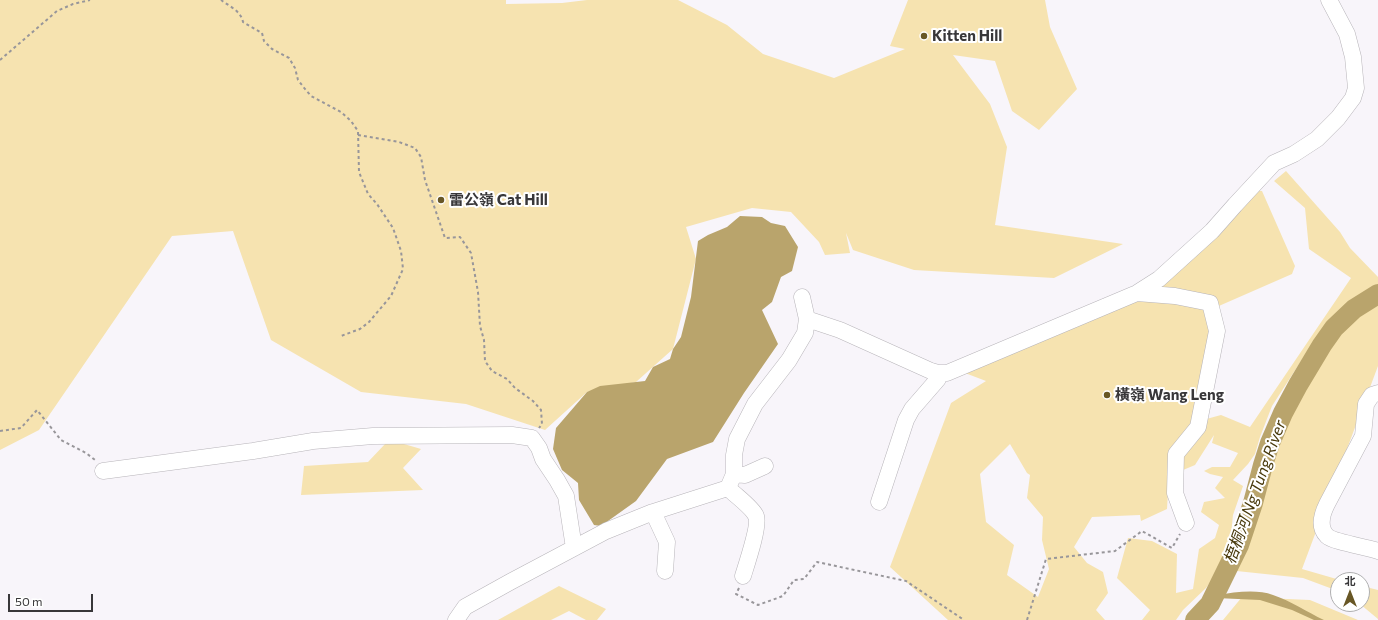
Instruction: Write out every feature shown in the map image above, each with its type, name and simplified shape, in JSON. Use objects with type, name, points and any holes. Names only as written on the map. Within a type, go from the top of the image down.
[{"type":"street","points":[[807,319],[840,330],[938,373],[947,373],[1137,293],[1159,279],[1212,231],[1274,163],[1294,154],[1317,139],[1338,118],[1353,98],[1356,88],[1353,57],[1347,34],[1329,0]]},
{"type":"street","points":[[1137,293],[1175,296],[1210,303],[1217,331],[1198,427],[1176,454],[1175,493],[1186,523]]},
{"type":"street","points":[[743,576],[756,528],[757,518],[731,481],[737,439],[755,404],[789,360],[805,333],[807,319],[802,297]]},
{"type":"street","points":[[879,502],[906,420],[912,409],[938,379],[938,373]]},
{"type":"street","points":[[1378,393],[1372,395],[1366,404],[1363,436],[1322,514],[1321,522],[1327,536],[1334,540],[1368,547],[1378,551]]},
{"type":"street","points":[[103,471],[253,451],[313,441],[373,436],[512,435],[532,438],[566,496],[574,548]]},
{"type":"street","points":[[456,620],[465,607],[606,531],[765,466]]},
{"type":"street","points":[[653,512],[667,542],[665,571]]},
{"type":"path","points":[[0,60],[57,11],[74,4],[90,0]]},
{"type":"path","points":[[221,0],[235,9],[242,17],[243,22],[262,33],[264,41],[272,49],[289,58],[295,68],[298,80],[311,96],[341,112],[351,121],[358,131],[359,172],[368,194],[377,204],[393,228],[401,251],[403,269],[391,296],[369,322],[360,329],[341,336]]},
{"type":"path","points":[[358,135],[399,142],[415,148],[421,157],[425,180],[445,238],[460,237],[471,253],[478,292],[480,326],[484,340],[485,361],[492,370],[507,379],[515,388],[533,401],[541,410],[542,424],[532,438]]},
{"type":"path","points":[[0,431],[20,428],[37,410],[62,440],[86,452],[96,461],[103,471]]},
{"type":"path","points":[[1027,620],[1046,559],[1115,551],[1142,531],[1172,548],[1186,523]]},
{"type":"path","points":[[743,576],[736,594],[758,605],[784,596],[794,580],[804,579],[817,562],[906,581],[964,620]]},
{"type":"shaded area","points":[[0,0],[506,0],[506,4],[562,3],[587,0],[678,0],[727,25],[763,54],[834,78],[905,49],[890,46],[908,0],[1045,0],[1050,27],[1077,89],[1039,130],[1012,111],[995,61],[953,55],[990,104],[1007,147],[995,225],[1123,244],[1054,278],[914,270],[853,250],[846,233],[850,253],[825,255],[819,242],[791,212],[752,208],[686,227],[696,259],[673,349],[636,382],[587,392],[545,430],[466,404],[361,392],[271,340],[233,231],[172,236],[39,430],[0,450]]},
{"type":"shaded area","points":[[1286,171],[1340,232],[1350,248],[1378,277],[1378,286],[1362,296],[1349,301],[1303,358],[1272,406],[1255,454],[1233,480],[1243,486],[1233,515],[1230,544],[1221,568],[1206,588],[1183,610],[1176,620],[1142,620],[1150,610],[1117,578],[1128,538],[1152,541],[1177,554],[1176,593],[1193,589],[1199,549],[1215,538],[1219,525],[1201,512],[1204,502],[1225,498],[1215,488],[1223,477],[1204,471],[1212,467],[1230,467],[1238,453],[1212,443],[1214,435],[1195,465],[1176,473],[1169,474],[1167,509],[1141,521],[1140,515],[1092,517],[1074,547],[1087,563],[1103,572],[1108,593],[1096,610],[1105,620],[948,620],[890,567],[951,403],[986,381],[965,373],[1153,283],[1249,190],[1262,191],[1295,266],[1292,274],[1212,309],[1199,421],[1221,415],[1250,427],[1351,278],[1309,249],[1305,208],[1274,181]],"holes":[[[1010,444],[1027,473],[1030,475],[1027,498],[1043,517],[1042,540],[1049,569],[1038,597],[1007,575],[1014,545],[986,522],[980,474]]]},
{"type":"shaded area","points":[[740,216],[762,217],[771,223],[785,226],[798,247],[792,271],[781,277],[772,302],[762,310],[778,344],[744,393],[713,442],[667,459],[636,501],[601,526],[594,525],[579,500],[578,483],[562,470],[553,449],[556,428],[587,392],[600,386],[645,381],[653,367],[670,359],[673,349],[681,337],[691,297],[698,241],[727,227]]},
{"type":"shaded area","points":[[1378,294],[1378,366],[1302,569],[1330,577],[1330,588],[1303,578],[1227,570],[1239,545],[1253,503],[1263,465],[1277,426],[1298,385],[1322,345],[1334,328],[1354,309]]},
{"type":"shaded area","points":[[385,444],[404,444],[421,449],[403,468],[423,490],[301,495],[304,466],[368,462]]},
{"type":"shaded area","points":[[1221,583],[1218,595],[1246,592],[1267,593],[1286,600],[1324,620],[1314,620],[1292,610],[1260,600],[1216,598],[1212,607],[1198,620],[1191,620],[1203,607],[1217,585]]},
{"type":"shaded area","points":[[559,586],[606,609],[597,620],[586,620],[569,611],[551,620],[498,620]]},
{"type":"shaded area","points":[[1370,588],[1378,590],[1378,619],[1370,612]]},
{"type":"shaded area","points":[[1242,597],[1310,600],[1330,608],[1330,612],[1339,612],[1358,620],[1223,620]]},
{"type":"waterway","name":"梧桐河 Ng Tung River","points":[[1195,620],[1210,604],[1239,545],[1270,443],[1283,413],[1298,385],[1334,328],[1354,309],[1378,294]]},
{"type":"place","name":"Kitten Hill","points":[[924,36]]},
{"type":"place","name":"雷公嶺 Cat Hill","points":[[441,200]]},
{"type":"place","name":"橫嶺 Wang Leng","points":[[1107,395]]}]
